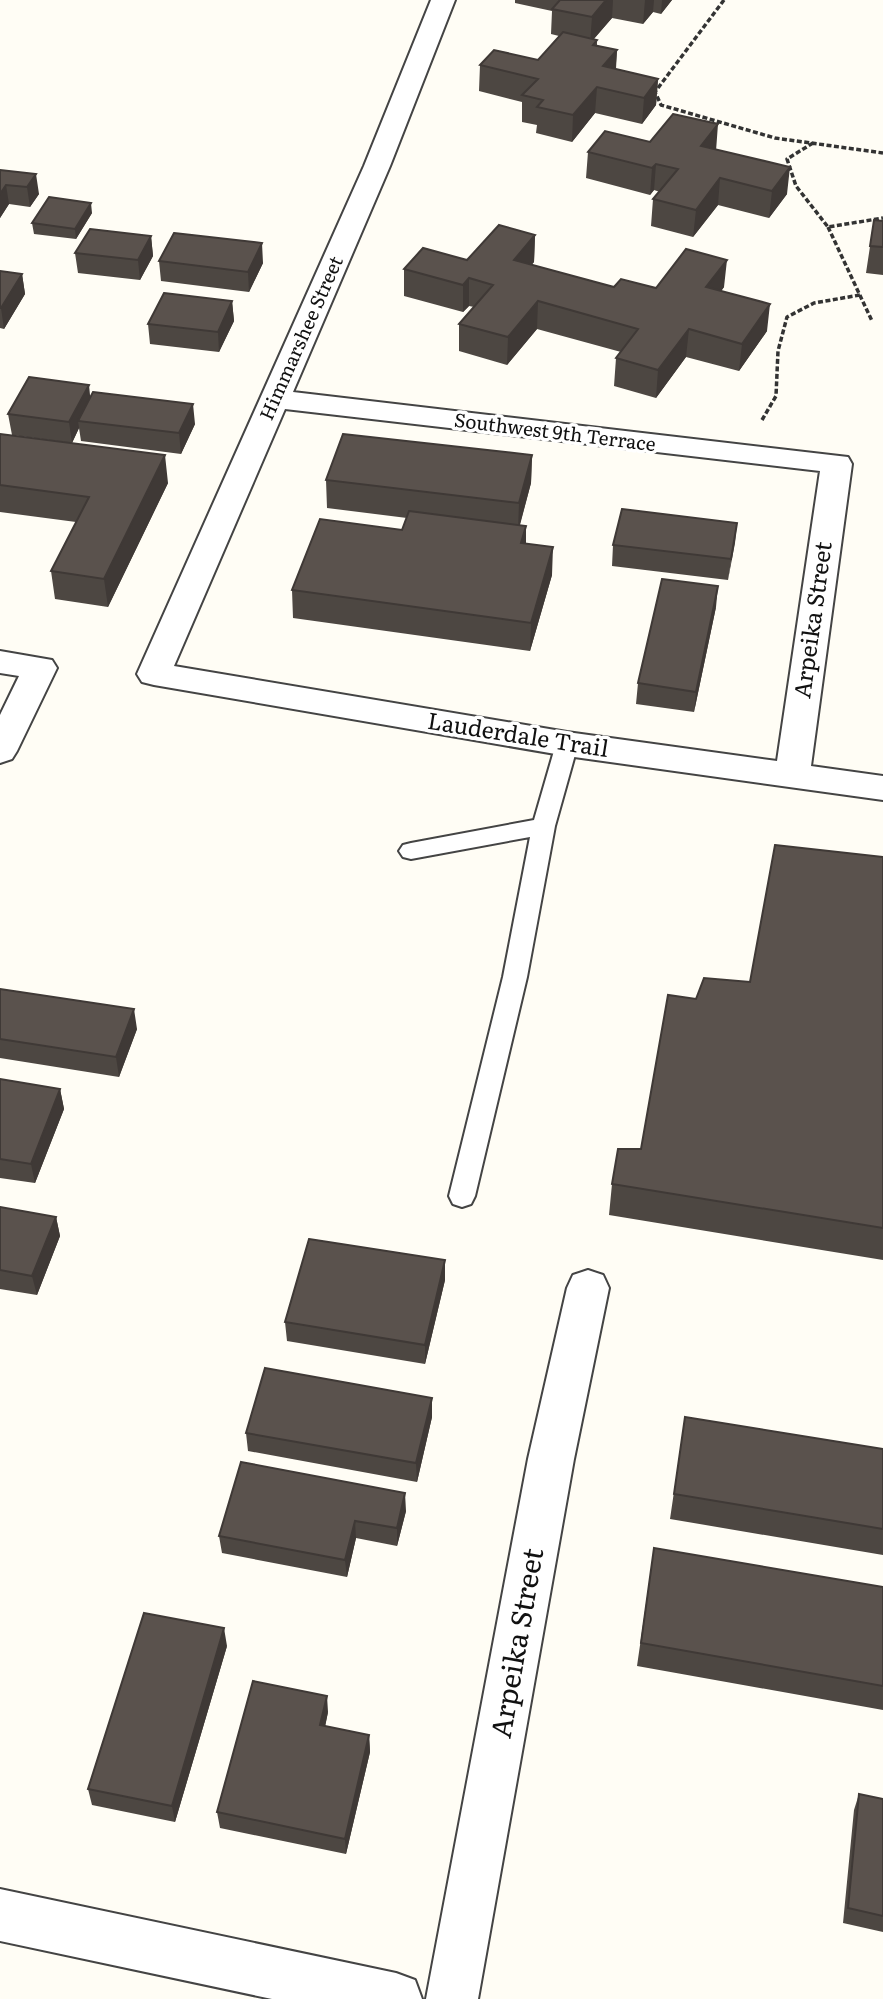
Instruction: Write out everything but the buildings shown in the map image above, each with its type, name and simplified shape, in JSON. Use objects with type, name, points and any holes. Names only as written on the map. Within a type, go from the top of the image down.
[{"type":"street","name":"Himmarshee Street","points":[[154,674],[377,166],[443,0]]},
{"type":"street","name":"Southwest 9th Terrace","points":[[274,399],[836,464]]},
{"type":"street","name":"Arpeika Street","points":[[792,776],[836,464]]},
{"type":"street","points":[[0,662],[40,667],[0,751]]},
{"type":"street","name":"Lauderdale Trail","points":[[154,674],[567,744],[883,788]]},
{"type":"street","name":"Arpeika Street","points":[[452,1999],[551,1459],[588,1288]]},
{"type":"street","points":[[0,1915],[396,1999]]},
{"type":"lane","points":[[462,1196],[515,977],[544,826],[567,744]]},
{"type":"lane","points":[[411,852],[544,826]]},
{"type":"path","points":[[724,0],[654,92],[661,105],[775,138],[883,153]]},
{"type":"path","points":[[813,143],[787,159],[796,186],[828,228],[872,321]]},
{"type":"path","points":[[828,228],[883,218]]},
{"type":"path","points":[[758,427],[776,396],[778,351],[787,317],[814,303],[860,295]]}]
